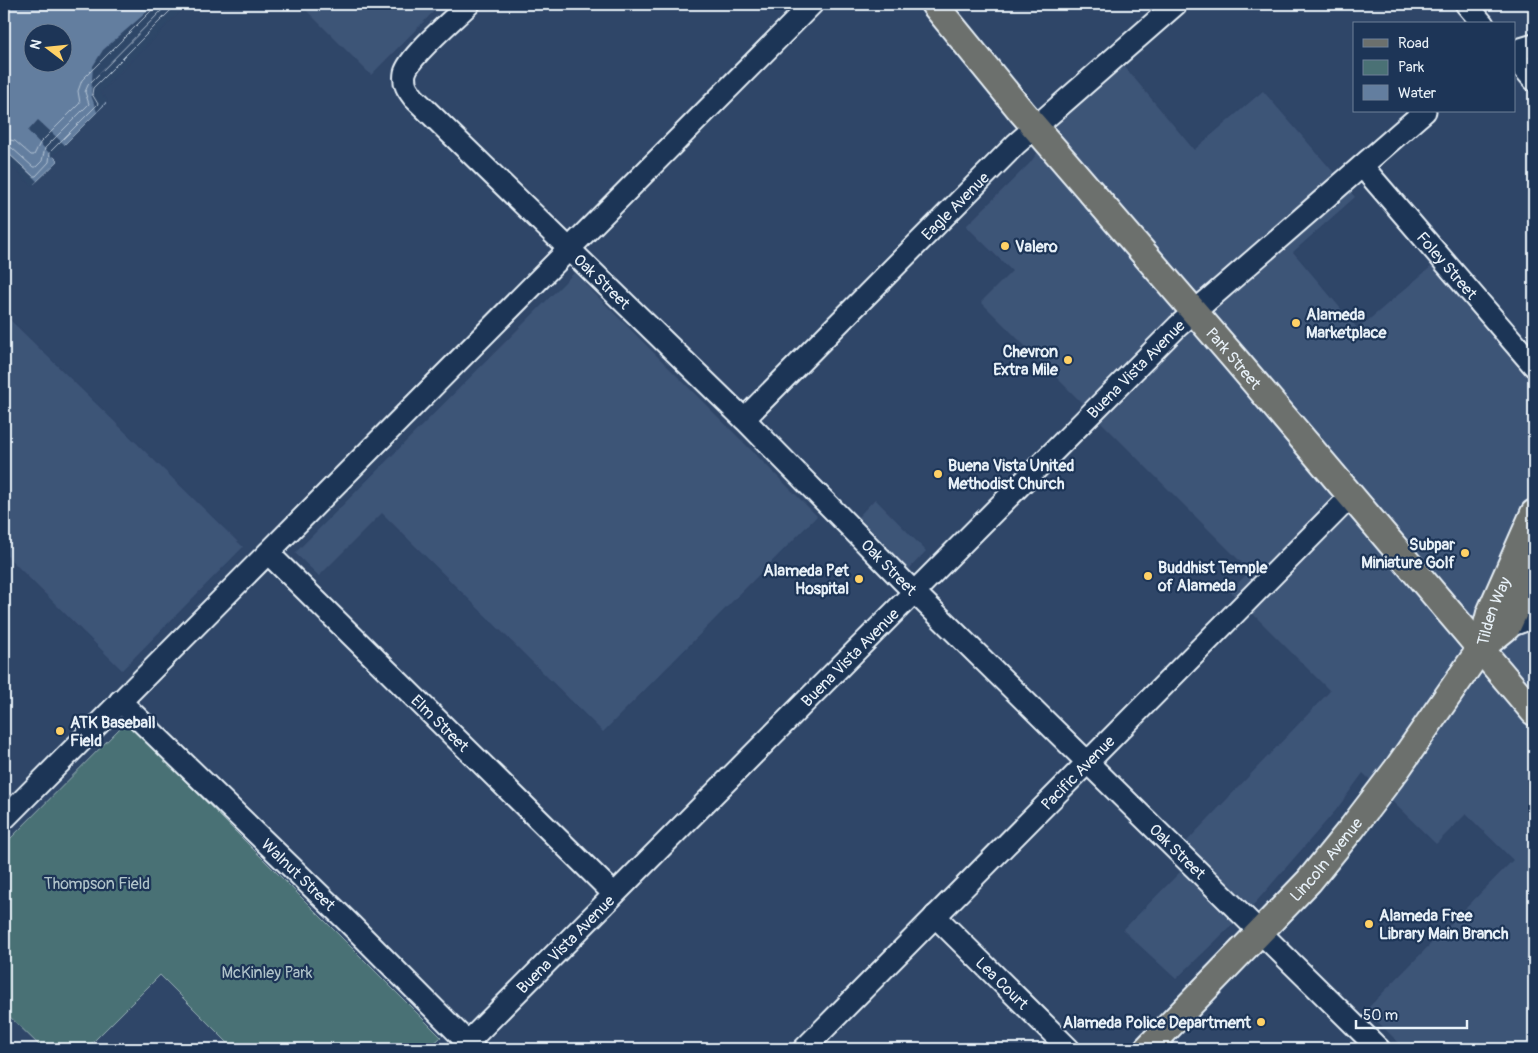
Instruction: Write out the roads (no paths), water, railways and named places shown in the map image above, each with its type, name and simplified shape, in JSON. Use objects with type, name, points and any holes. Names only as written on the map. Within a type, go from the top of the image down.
[{"type":"main road","name":"Park Street","points":[[934,4],[1035,127],[1194,311],[1534,712]]},
{"type":"main road","name":"Tilden Way","points":[[1481,648],[1490,613],[1534,513]]},
{"type":"main road","name":"Tilden Way","points":[[1481,648],[1507,627],[1534,568]]},
{"type":"main road","name":"Lincoln Avenue","points":[[1147,1049],[1309,881],[1370,805],[1481,648]]},
{"type":"street","name":"Oak Street","points":[[469,4],[408,66],[405,80],[406,88],[414,98],[744,419],[915,592],[1379,1049]]},
{"type":"street","points":[[4,820],[812,4]]},
{"type":"street","name":"Eagle Avenue","points":[[744,419],[950,209],[1035,127],[1176,4]]},
{"type":"street","points":[[1466,4],[1481,22]]},
{"type":"street","points":[[1516,50],[1534,45]]},
{"type":"street","points":[[1516,59],[1534,80]]},
{"type":"street","name":"Buena Vista Avenue","points":[[468,1047],[614,894],[1194,311],[1424,112]]},
{"type":"street","name":"Foley Street","points":[[1362,166],[1534,366]]},
{"type":"street","name":"Pacific Avenue","points":[[804,1049],[1351,496]]},
{"type":"street","name":"Elm Street","points":[[268,553],[614,894]]},
{"type":"street","points":[[1507,627],[1526,620],[1534,613]]},
{"type":"street","name":"Walnut Street","points":[[120,701],[348,922],[468,1047]]},
{"type":"street","name":"Lea Court","points":[[935,916],[1069,1049]]},
{"type":"water","points":[[4,4],[184,4],[96,92],[106,103],[53,156],[58,161],[34,184],[4,156]]},
{"type":"place","name":"Valero","points":[[1005,246]]},
{"type":"place","name":"Alameda Marketplace","points":[[1296,323]]},
{"type":"place","name":"Chevron Extra Mile","points":[[1068,360]]},
{"type":"place","name":"Buena Vista United Methodist Church","points":[[938,474]]},
{"type":"place","name":"Subpar Miniature Golf","points":[[1465,553]]},
{"type":"place","name":"Buddhist Temple of Alameda","points":[[1148,576]]},
{"type":"place","name":"Alameda Pet Hospital","points":[[859,579]]},
{"type":"place","name":"ATK Baseball Field","points":[[60,731]]},
{"type":"place","name":"Alameda Free Library Main Branch","points":[[1369,924]]},
{"type":"place","name":"Alameda Police Department","points":[[1261,1022]]},
{"type":"park label","name":"Thompson Field","points":[[97,883]]},
{"type":"park label","name":"McKinley Park","points":[[267,972]]}]
